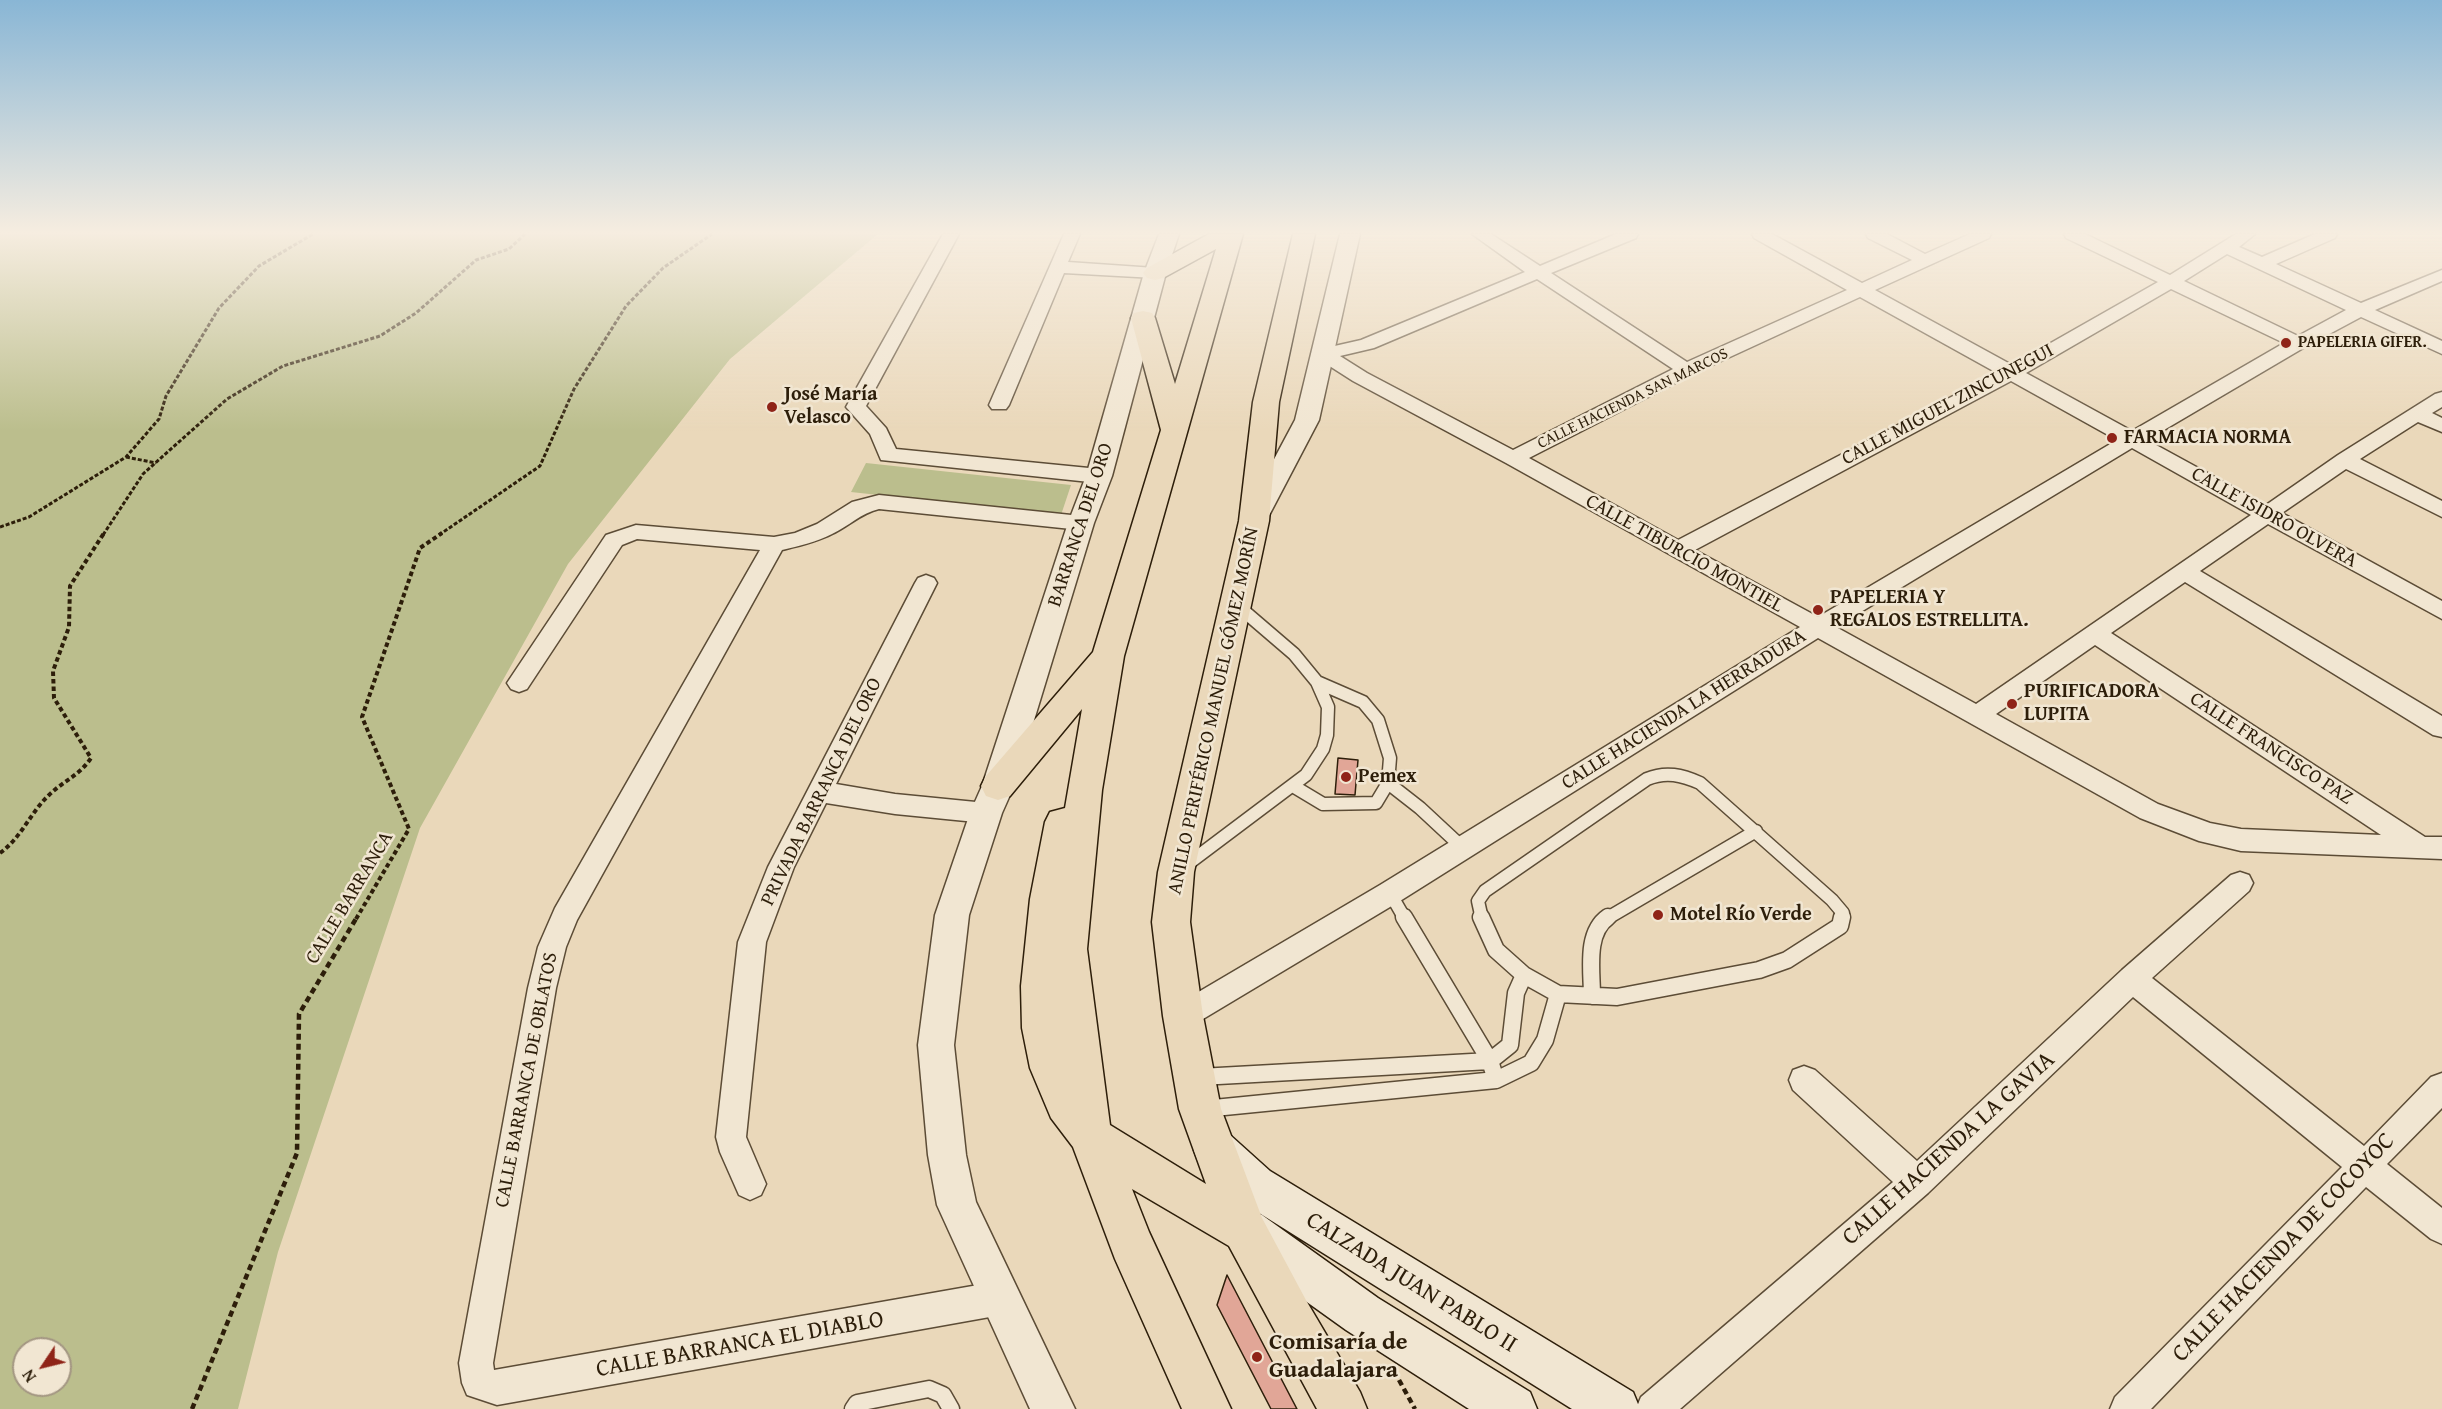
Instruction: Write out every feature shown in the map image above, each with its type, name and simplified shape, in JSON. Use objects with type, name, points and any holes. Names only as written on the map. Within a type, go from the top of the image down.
[{"type":"highway","points":[[1207,1409],[1131,1243],[1090,1136],[1062,1101],[1048,1062],[1043,1029],[1040,970],[1048,895],[1084,723],[1108,656],[1213,300]]},
{"type":"highway","name":"ANILLO PERIFÉRICO MANUEL GÓMEZ MORÍN","points":[[1289,300],[1266,402],[1254,521],[1176,872],[1171,922],[1183,1016],[1203,1112],[1245,1230],[1291,1318],[1343,1409]]},
{"type":"highway","points":[[1143,318],[1175,433]]},
{"type":"highway","points":[[992,800],[1108,656]]},
{"type":"highway","points":[[1090,1136],[1146,1173],[1245,1230]]},
{"type":"main road","name":"CALZADA JUAN PABLO II","points":[[1203,1112],[1255,1186],[1616,1409]]},
{"type":"main road","points":[[1245,1230],[1362,1314],[1513,1409]]},
{"type":"street","points":[[914,300],[856,407],[879,432],[888,455],[1099,476]]},
{"type":"street","points":[[999,405],[1044,300]]},
{"type":"street","name":"BARRANCA DEL ORO","points":[[1053,1409],[957,1205],[947,1155],[936,1045],[952,915],[992,800],[1081,524],[1099,476],[1148,300]]},
{"type":"street","points":[[1254,521],[1307,420],[1336,300]]},
{"type":"street","points":[[1324,354],[1368,345],[1475,300]]},
{"type":"street","points":[[1580,300],[1686,370]]},
{"type":"street","name":"CALLE HACIENDA SAN MARCOS","points":[[1513,459],[1686,370],[1841,300]]},
{"type":"street","name":"CALLE ISIDRO OLVERA","points":[[1879,300],[2442,611]]},
{"type":"street","name":"CALLE MIGUEL ZINCUNEGUI","points":[[1677,550],[2010,373],[2139,300]]},
{"type":"street","points":[[2210,300],[2298,343]]},
{"type":"street","points":[[2338,300],[2442,348]]},
{"type":"street","name":"CALLE HACIENDA LA HERRADURA","points":[[1183,1016],[1390,893],[1818,627],[2298,343],[2384,300]]},
{"type":"street","name":"CALLE TIBURCIO MONTIEL","points":[[1324,354],[1360,377],[2150,811],[2208,833],[2241,840],[2431,847]]},
{"type":"street","points":[[1977,716],[2345,460],[2442,398]]},
{"type":"street","points":[[2418,414],[2442,426]]},
{"type":"street","points":[[2345,460],[2442,510]]},
{"type":"street","points":[[519,683],[614,540],[624,534],[636,532],[774,544],[799,539],[825,528],[868,503],[1081,524]]},
{"type":"street","name":"CALLE BARRANCA DE OBLATOS","points":[[479,1383],[476,1363],[542,988],[552,947],[565,916],[774,544]]},
{"type":"street","points":[[2183,571],[2442,728]]},
{"type":"street","name":"PRIVADA BARRANCA DEL ORO","points":[[750,1184],[735,1152],[731,1137],[752,942],[781,867],[927,583]]},
{"type":"street","name":"CALLE FRANCISCO PAZ","points":[[2094,633],[2431,847]]},
{"type":"street","points":[[820,792],[895,804],[992,800]]},
{"type":"street","name":"CALLE HACIENDA LA GAVIA","points":[[1653,1409],[1917,1182],[2132,979],[2240,884]]},
{"type":"street","points":[[2132,979],[2442,1228]]},
{"type":"street","points":[[1804,1080],[1917,1182]]},
{"type":"street","name":"CALLE HACIENDA DE COCOYOC","points":[[2127,1409],[2442,1087]]},
{"type":"street","name":"CALLE BARRANCA EL DIABLO","points":[[479,1383],[497,1388],[1001,1298]]},
{"type":"lane","points":[[1176,872],[1293,786],[1316,762],[1328,735],[1328,707],[1317,682],[1294,654],[1236,604]]},
{"type":"lane","points":[[1293,786],[1323,804],[1376,803],[1388,783],[1390,758],[1378,720],[1363,702],[1317,682]]},
{"type":"lane","points":[[1663,774],[1689,777],[1756,831],[1832,900],[1843,914],[1840,926],[1787,960],[1759,970],[1617,998],[1558,994],[1524,975],[1507,962],[1496,950],[1479,912],[1478,901],[1485,891],[1647,779],[1663,774]]},
{"type":"lane","points":[[1388,783],[1420,808],[1463,848]]},
{"type":"lane","points":[[1592,996],[1593,941],[1596,929],[1605,919],[1756,831]]},
{"type":"lane","points":[[1390,893],[1490,1061],[1496,1080]]},
{"type":"lane","points":[[1203,1112],[1490,1061],[1510,1046],[1516,993],[1524,975]]},
{"type":"lane","points":[[1203,1112],[1496,1080],[1531,1063],[1545,1040],[1558,994]]},
{"type":"lane","points":[[853,1409],[857,1403],[929,1389],[943,1395],[951,1409]]},
{"type":"path","points":[[0,527],[29,517],[126,457],[159,419],[166,396],[219,308],[227,300]]},
{"type":"path","points":[[0,853],[25,830],[46,797],[86,769],[91,758],[54,698],[53,671],[69,627],[70,586],[143,474],[227,399],[283,366],[380,336],[416,313],[431,300]]},
{"type":"path","name":"CALLE BARRANCA","points":[[192,1409],[297,1153],[299,1014],[409,829],[362,717],[420,548],[540,466],[574,389],[632,300]]},
{"type":"path","points":[[126,457],[156,463]]},
{"type":"green space","points":[[0,300],[800,300],[730,359],[568,564],[420,828],[278,1252],[238,1409],[0,1409]]},
{"type":"green space","points":[[866,463],[1071,485],[1061,515],[851,492]]},
{"type":"building","name":"Pemex","points":[[1338,758],[1358,760],[1355,795],[1335,794]]},
{"type":"building","name":"Comisaría de Guadalajara","points":[[1227,1275],[1297,1409],[1271,1409],[1217,1305]]},
{"type":"place","name":"PAPELERIA GIFER.","points":[[2286,343]]},
{"type":"place","name":"José María Velasco","points":[[772,407]]},
{"type":"place","name":"FARMACIA NORMA","points":[[2112,438]]},
{"type":"place","name":"PAPELERIA Y REGALOS ESTRELLITA.","points":[[1818,610]]},
{"type":"place","name":"PURIFICADORA LUPITA","points":[[2012,704]]},
{"type":"place","name":"Pemex","points":[[1346,777]]},
{"type":"place","name":"Motel Río Verde","points":[[1658,915]]},
{"type":"place","name":"Comisaría de Guadalajara","points":[[1257,1357]]}]
